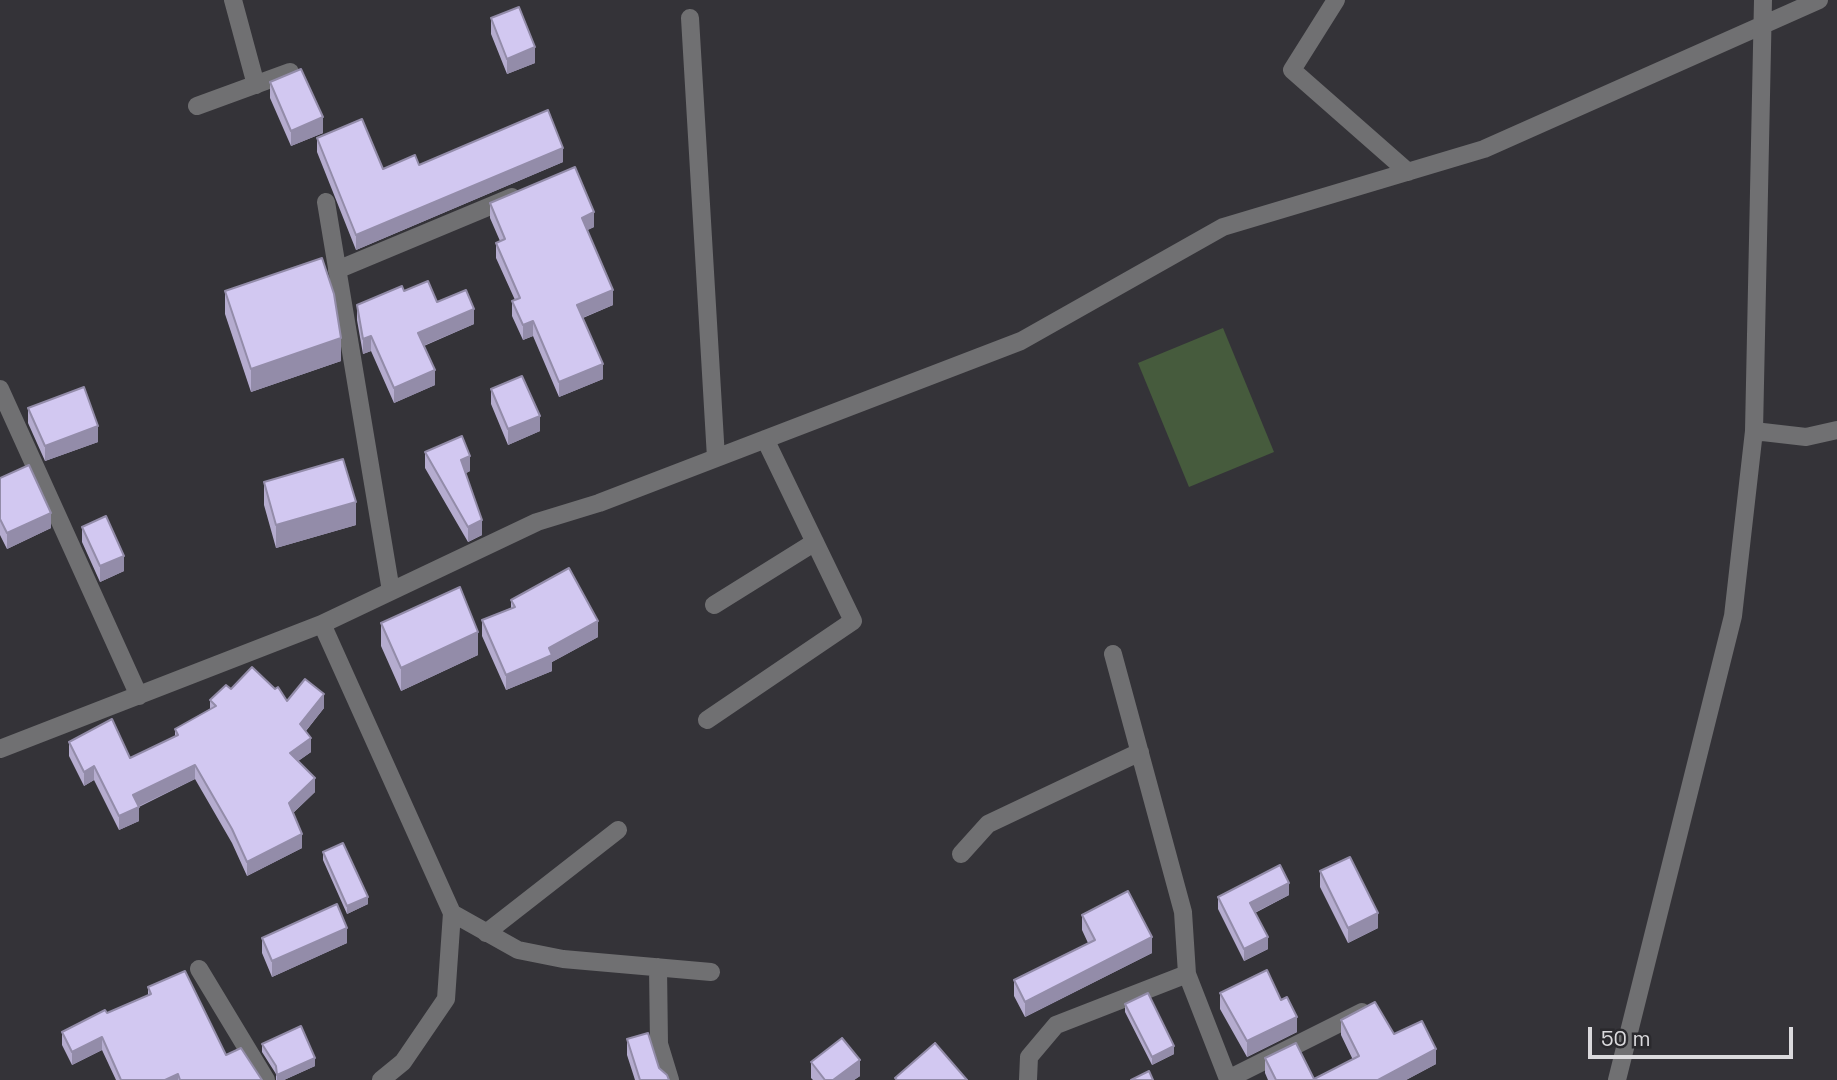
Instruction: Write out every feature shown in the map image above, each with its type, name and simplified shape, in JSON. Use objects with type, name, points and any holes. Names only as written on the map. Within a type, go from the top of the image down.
[{"type":"street","points":[[233,0],[256,85]]},
{"type":"street","points":[[1335,0],[1292,70],[1408,172]]},
{"type":"street","points":[[1617,1080],[1733,616],[1754,431],[1763,0]]},
{"type":"street","points":[[0,749],[322,624],[537,522],[599,503],[1021,341],[1223,227],[1484,149],[1819,0]]},
{"type":"street","points":[[690,18],[716,458]]},
{"type":"street","points":[[197,106],[290,72]]},
{"type":"street","points":[[337,270],[528,190]]},
{"type":"street","points":[[326,202],[391,591]]},
{"type":"street","points":[[0,389],[139,696]]},
{"type":"street","points":[[1754,431],[1806,437],[1837,430]]},
{"type":"street","points":[[707,720],[853,621],[765,439]]},
{"type":"street","points":[[714,605],[815,542]]},
{"type":"street","points":[[322,624],[452,913],[446,999],[403,1062],[381,1080]]},
{"type":"street","points":[[1113,654],[1183,912],[1187,974],[1228,1079],[1365,1010]]},
{"type":"street","points":[[961,854],[988,824],[1140,752]]},
{"type":"street","points":[[486,933],[618,830]]},
{"type":"street","points":[[452,913],[518,950],[563,959],[711,972]]},
{"type":"street","points":[[658,967],[659,1044],[670,1080]]},
{"type":"street","points":[[199,969],[266,1080]]},
{"type":"street","points":[[1028,1080],[1029,1057],[1056,1026],[1187,974]]},
{"type":"green space","points":[[1223,328],[1274,452],[1189,487],[1138,363]]},
{"type":"building","points":[[519,7],[535,47],[507,59],[491,18]]},
{"type":"building","points":[[301,69],[323,117],[291,131],[270,82]]},
{"type":"building","points":[[548,110],[563,148],[356,235],[317,138],[362,119],[383,169],[415,155],[419,165]]},
{"type":"building","points":[[575,167],[594,212],[582,218],[613,290],[577,305],[603,364],[559,382],[533,321],[523,325],[512,301],[520,298],[496,243],[505,239],[490,203]]},
{"type":"building","points":[[322,258],[334,294],[341,338],[251,369],[225,291]]},
{"type":"building","points":[[428,281],[437,302],[466,290],[474,309],[418,333],[435,370],[394,388],[371,336],[363,339],[357,305],[402,286],[404,291]]},
{"type":"building","points":[[522,376],[540,416],[508,429],[491,389]]},
{"type":"building","points":[[84,387],[98,426],[45,446],[28,408]]},
{"type":"building","points":[[462,436],[470,456],[461,460],[482,520],[468,527],[425,452]]},
{"type":"building","points":[[343,459],[356,502],[276,525],[264,482]]},
{"type":"building","points":[[29,465],[51,513],[7,533],[0,519],[0,478]]},
{"type":"building","points":[[106,516],[124,556],[100,566],[82,527]]},
{"type":"building","points":[[569,568],[598,621],[549,648],[552,655],[506,675],[482,620],[515,607],[511,600]]},
{"type":"building","points":[[460,587],[478,632],[401,668],[381,623]]},
{"type":"building","points":[[252,667],[275,689],[278,687],[287,701],[305,679],[324,694],[300,724],[311,738],[290,753],[315,778],[289,803],[302,834],[247,862],[232,829],[195,765],[133,795],[139,807],[119,816],[94,766],[84,772],[69,742],[112,719],[130,758],[178,735],[175,729],[216,706],[210,700],[226,685],[231,689]]},
{"type":"building","points":[[343,843],[368,897],[347,906],[323,852]]},
{"type":"building","points":[[1350,857],[1378,913],[1348,928],[1320,871]]},
{"type":"building","points":[[1280,865],[1289,883],[1250,903],[1268,937],[1244,949],[1218,897]]},
{"type":"building","points":[[1128,891],[1152,937],[1025,1002],[1014,980],[1095,940],[1082,915]]},
{"type":"building","points":[[337,904],[347,928],[272,961],[262,938]]},
{"type":"building","points":[[1267,970],[1281,1000],[1287,997],[1297,1017],[1247,1041],[1220,993]]},
{"type":"building","points":[[185,971],[226,1055],[241,1048],[262,1080],[180,1080],[178,1074],[165,1080],[121,1080],[102,1037],[72,1052],[62,1032],[105,1010],[107,1013],[151,994],[148,987]]},
{"type":"building","points":[[1148,993],[1174,1046],[1152,1057],[1125,1004]]},
{"type":"building","points":[[1375,1002],[1394,1034],[1422,1021],[1436,1049],[1378,1080],[1276,1080],[1265,1058],[1296,1043],[1314,1079],[1359,1056],[1341,1020]]},
{"type":"building","points":[[301,1026],[315,1058],[277,1075],[276,1066],[262,1044]]},
{"type":"building","points":[[648,1033],[659,1068],[669,1080],[640,1080],[627,1039]]},
{"type":"building","points":[[842,1038],[860,1060],[833,1080],[825,1080],[811,1062]]},
{"type":"building","points":[[935,1043],[967,1080],[895,1078]]},
{"type":"building","points":[[1149,1071],[1153,1080],[1131,1080]]}]
